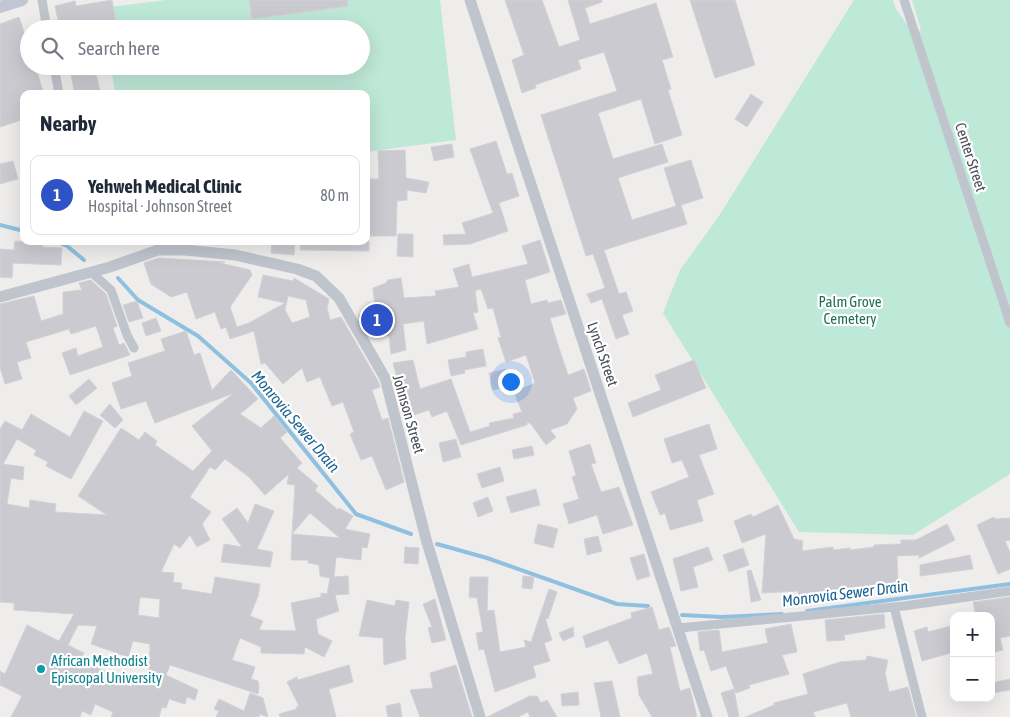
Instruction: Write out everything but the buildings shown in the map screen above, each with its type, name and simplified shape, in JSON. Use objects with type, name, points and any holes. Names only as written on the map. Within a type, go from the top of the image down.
[{"type":"main road","points":[[0,7],[22,0]]},
{"type":"street","points":[[42,0],[45,20]]},
{"type":"street","name":"Lynch Street","points":[[470,0],[707,717]]},
{"type":"street","name":"Center Street","points":[[904,0],[1010,323]]},
{"type":"street","points":[[56,75],[58,90]]},
{"type":"street","name":"Johnson Street","points":[[0,297],[91,272],[158,250],[186,250],[235,255],[297,269],[316,276],[339,298],[385,378],[426,539],[480,717]]},
{"type":"street","points":[[91,272],[111,290],[127,335],[134,348]]},
{"type":"street","points":[[679,628],[894,607],[1010,591]]},
{"type":"street","points":[[894,607],[922,717]]},
{"type":"green space","points":[[166,0],[440,0],[456,140],[370,151],[370,90],[114,90],[112,75],[370,75],[370,20],[104,20],[102,8]]},
{"type":"green space","name":"Palm Grove Cemetery","points":[[854,0],[893,0],[896,9],[913,33],[921,30],[912,0],[1010,0],[1010,474],[913,535],[799,532],[663,313],[680,270],[719,216]]},
{"type":"waterway","name":"Monrovia Sewer Drain","points":[[0,225],[20,230]]},
{"type":"waterway","name":"Monrovia Sewer Drain","points":[[65,245],[84,260]]},
{"type":"waterway","name":"Monrovia Sewer Drain","points":[[118,278],[138,300],[198,336],[251,383],[356,514],[411,534]]},
{"type":"waterway","name":"Monrovia Sewer Drain","points":[[437,544],[487,558],[617,604],[648,606]]},
{"type":"waterway","name":"Monrovia Sewer Drain","points":[[807,611],[1010,584]]},
{"type":"waterway","name":"Monrovia Sewer Drain","points":[[682,615],[722,617],[782,614]]},
{"type":"place","name":"Yehweh Medical Clinic","points":[[377,320]]},
{"type":"place","name":"African Methodist Episcopal University","points":[[41,669]]}]
